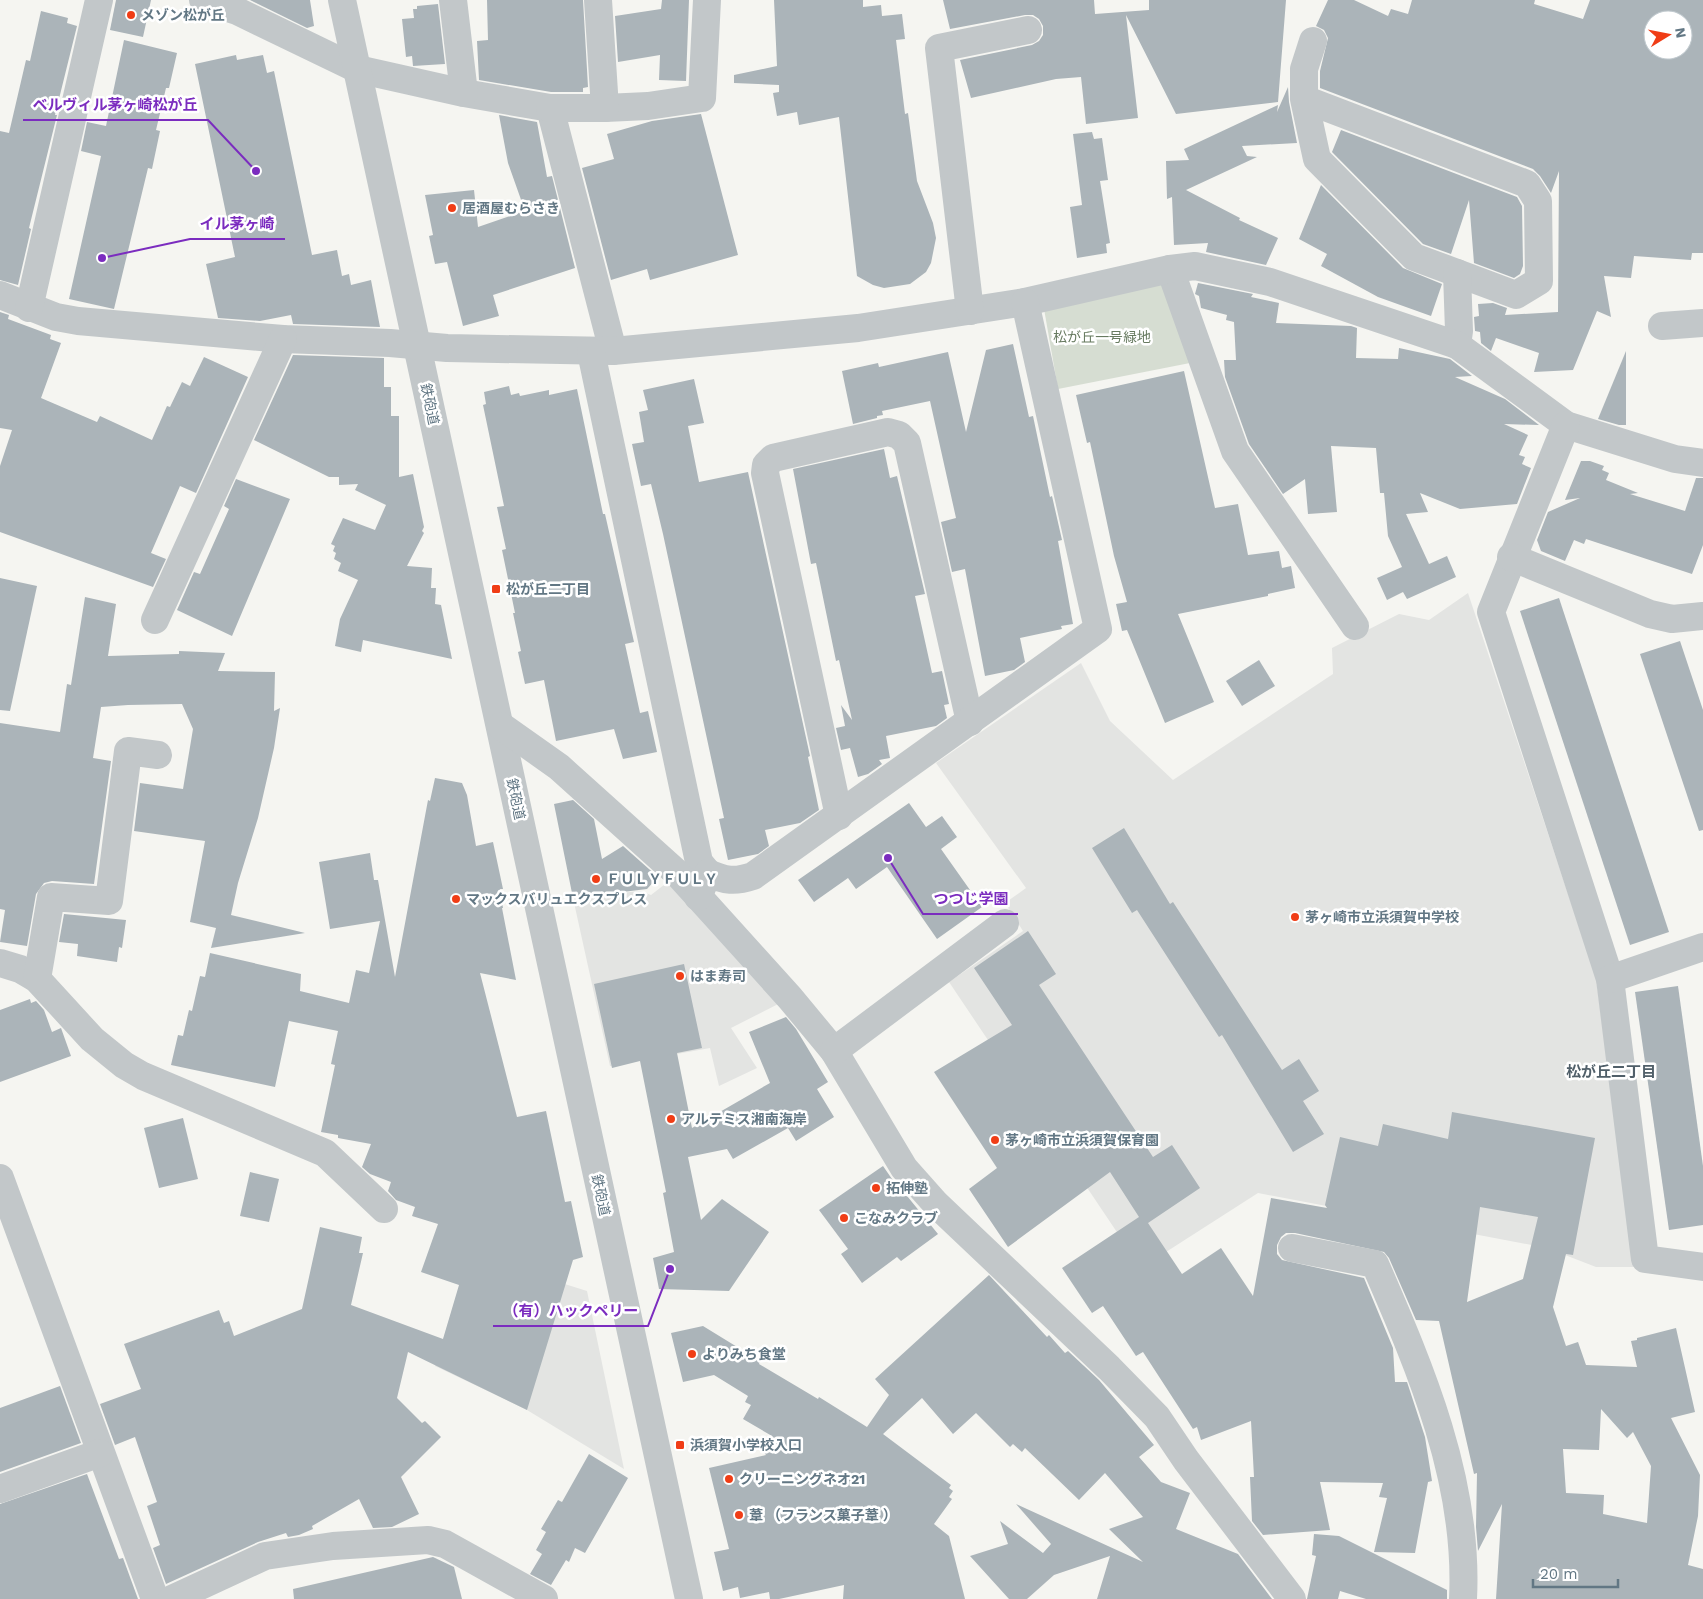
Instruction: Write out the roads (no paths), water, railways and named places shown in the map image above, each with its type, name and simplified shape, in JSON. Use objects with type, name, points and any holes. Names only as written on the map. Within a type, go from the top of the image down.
[{"type":"street","points":[[29,308],[99,0]]},
{"type":"street","points":[[203,0],[237,11],[357,69],[464,93],[550,108],[648,106],[702,98],[708,0]]},
{"type":"street","name":"鉄砲道","points":[[342,0],[689,1599]]},
{"type":"street","points":[[453,0],[464,93]]},
{"type":"street","points":[[598,0],[605,108]]},
{"type":"street","points":[[970,311],[939,48],[1028,30]]},
{"type":"street","points":[[1304,99],[1527,184],[1538,201],[1539,280],[1516,295],[1414,257],[1317,160],[1304,99],[1304,68],[1313,41]]},
{"type":"street","points":[[550,108],[602,351],[699,862],[708,873],[722,880],[738,881],[753,876],[1098,629],[1025,302]]},
{"type":"street","points":[[0,295],[29,308],[56,317],[78,321],[283,338],[418,346],[602,351],[858,328],[1025,302],[1170,269],[1195,266],[1270,282],[1457,345],[1566,425],[1675,459],[1703,463]]},
{"type":"street","points":[[1170,269],[1235,451],[1356,626]]},
{"type":"street","points":[[1457,273],[1459,331],[1457,345]]},
{"type":"street","points":[[1662,326],[1703,323]]},
{"type":"street","points":[[155,620],[283,338]]},
{"type":"street","points":[[1566,425],[1491,612],[1610,979],[1645,1259],[1703,1267]]},
{"type":"street","points":[[839,816],[765,474],[766,464],[773,458],[888,432],[899,435],[907,443],[970,722]]},
{"type":"street","points":[[1512,557],[1650,614],[1672,619],[1703,616]]},
{"type":"street","points":[[501,726],[559,767],[678,874],[790,998],[834,1051],[904,1168],[936,1204],[1109,1368],[1157,1417],[1186,1460],[1292,1599]]},
{"type":"street","points":[[37,979],[51,897],[109,901],[128,751],[158,755]]},
{"type":"street","points":[[698,897],[708,873]]},
{"type":"street","points":[[834,1051],[1005,923]]},
{"type":"street","points":[[1610,979],[1703,947]]},
{"type":"street","points":[[0,964],[20,969],[37,979],[92,1039],[124,1064],[143,1076],[325,1153],[384,1209]]},
{"type":"street","points":[[0,1178],[155,1599]]},
{"type":"street","points":[[1292,1248],[1375,1264],[1411,1346],[1445,1445],[1457,1495],[1462,1543],[1463,1599]]},
{"type":"street","points":[[0,1489],[100,1453]]},
{"type":"street","points":[[172,1599],[265,1556],[333,1546],[428,1540],[445,1544],[544,1599]]},
{"type":"place","name":"メゾン松が丘","points":[[131,15]]},
{"type":"place","name":"ベルヴィル茅ヶ崎松が丘","points":[[256,171]]},
{"type":"place","name":"居酒屋むらさき","points":[[452,208]]},
{"type":"place","name":"イル茅ヶ崎","points":[[102,258]]},
{"type":"place","name":"松が丘二丁目","points":[[496,589]]},
{"type":"place","name":"つつじ学園","points":[[888,858]]},
{"type":"place","name":"ＦＵＬＹＦＵＬＹ","points":[[596,879]]},
{"type":"place","name":"マックスバリュエクスプレス","points":[[456,899]]},
{"type":"place","name":"茅ヶ崎市立浜須賀中学校","points":[[1295,917]]},
{"type":"place","name":"はま寿司","points":[[680,976]]},
{"type":"place","name":"アルテミス湘南海岸","points":[[671,1119]]},
{"type":"place","name":"茅ヶ崎市立浜須賀保育園","points":[[995,1140]]},
{"type":"place","name":"拓伸塾","points":[[876,1188]]},
{"type":"place","name":"こなみクラブ","points":[[844,1218]]},
{"type":"place","name":"（有）ハックペリー","points":[[670,1269]]},
{"type":"place","name":"よりみち食堂","points":[[692,1354]]},
{"type":"place","name":"浜須賀小学校入口","points":[[680,1445]]},
{"type":"place","name":"クリーニングネオ21","points":[[729,1479]]},
{"type":"place","name":"葦 （フランス菓子葦 ）","points":[[739,1515]]},
{"type":"district","name":"松が丘二丁目","points":[[1611,1072]]},
{"type":"park label","name":"松が丘一号緑地","points":[[1102,337]]}]
